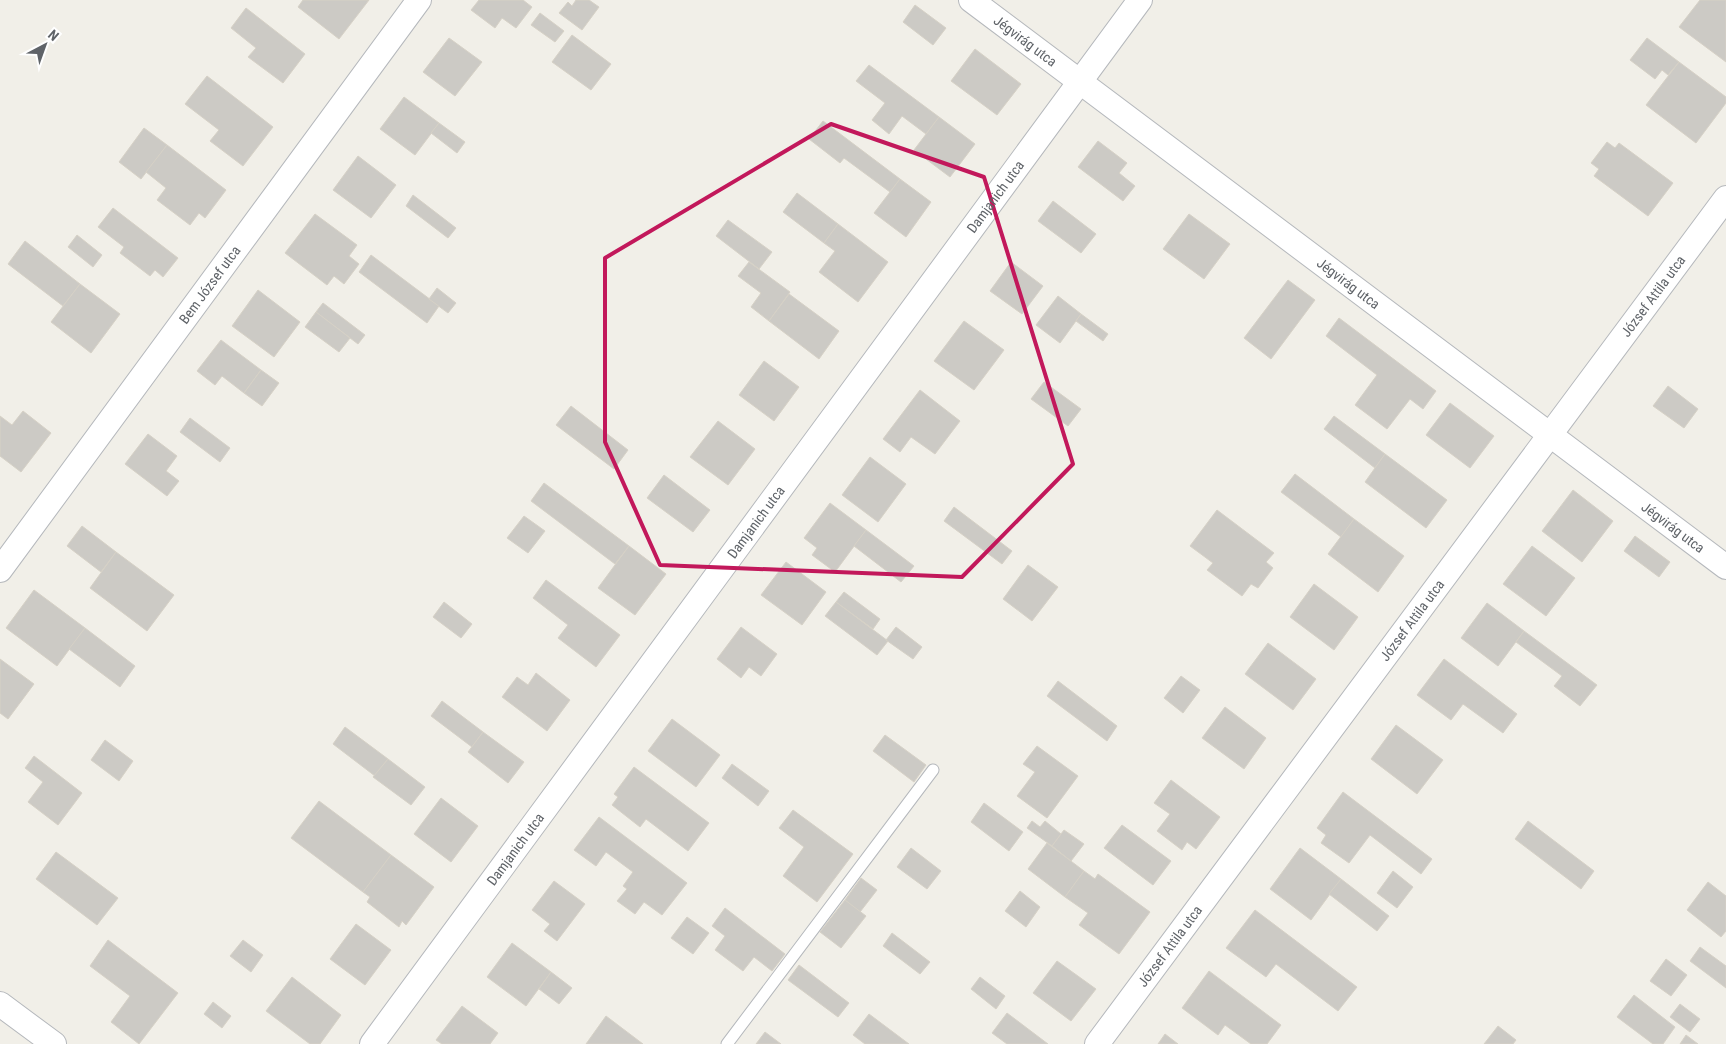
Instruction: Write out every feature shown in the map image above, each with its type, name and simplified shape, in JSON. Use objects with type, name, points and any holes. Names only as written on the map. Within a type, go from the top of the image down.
[{"type":"street","name":"Bem József utca","points":[[0,570],[419,0]]},
{"type":"street","name":"Jégvirág utca","points":[[971,0],[1726,567]]},
{"type":"street","name":"Damjanich utca","points":[[372,1044],[1140,0]]},
{"type":"street","name":"József Attila utca","points":[[1097,1044],[1726,198]]},
{"type":"street","points":[[0,1004],[54,1044]]},
{"type":"lane","points":[[727,1044],[933,770]]},
{"type":"highlighted area","points":[[831,124],[984,177],[1073,464],[962,577],[660,565],[605,442],[605,258]]},
{"type":"building","points":[[303,0],[369,0],[339,39],[298,7]]},
{"type":"building","points":[[479,0],[523,0],[532,7],[516,28],[502,18],[495,28],[471,10]]},
{"type":"building","points":[[576,0],[589,0],[599,7],[582,30],[559,13],[568,2],[572,6]]},
{"type":"building","points":[[1700,0],[1726,0],[1726,62],[1679,27]]},
{"type":"building","points":[[915,5],[946,28],[933,45],[903,22]]},
{"type":"building","points":[[246,8],[305,54],[283,83],[248,57],[256,48],[231,28]]},
{"type":"building","points":[[540,13],[564,31],[555,42],[531,25]]},
{"type":"building","points":[[572,35],[611,64],[591,90],[552,62]]},
{"type":"building","points":[[449,38],[482,62],[455,96],[423,72]]},
{"type":"building","points":[[1647,38],[1679,62],[1668,75],[1662,70],[1655,79],[1630,60]]},
{"type":"building","points":[[975,49],[1021,84],[997,115],[951,81]]},
{"type":"building","points":[[1679,62],[1726,97],[1726,103],[1696,143],[1646,105]]},
{"type":"building","points":[[869,65],[939,117],[926,134],[902,116],[889,134],[872,120],[885,103],[856,81]]},
{"type":"building","points":[[207,76],[273,127],[243,166],[210,141],[219,130],[185,104]]},
{"type":"building","points":[[404,97],[439,123],[415,155],[380,129]]},
{"type":"building","points":[[939,117],[975,144],[950,177],[914,150]]},
{"type":"building","points":[[823,121],[900,179],[890,192],[844,158],[840,163],[809,139]]},
{"type":"building","points":[[439,123],[465,142],[457,153],[431,133]]},
{"type":"building","points":[[144,128],[167,145],[141,179],[119,162]]},
{"type":"building","points":[[1098,141],[1127,163],[1119,173],[1135,186],[1123,201],[1078,167]]},
{"type":"building","points":[[1607,142],[1615,148],[1619,143],[1673,183],[1648,216],[1594,176],[1599,169],[1591,163]]},
{"type":"building","points":[[167,145],[226,190],[205,218],[199,213],[190,225],[157,200],[166,188],[146,172]]},
{"type":"building","points":[[358,156],[396,185],[371,218],[333,190]]},
{"type":"building","points":[[900,179],[931,202],[906,237],[874,213]]},
{"type":"building","points":[[797,193],[838,224],[824,243],[783,212]]},
{"type":"building","points":[[413,195],[456,228],[448,238],[406,206]]},
{"type":"building","points":[[1053,201],[1096,234],[1081,253],[1038,221]]},
{"type":"building","points":[[113,208],[178,258],[163,277],[155,270],[150,276],[120,253],[124,247],[98,227]]},
{"type":"building","points":[[315,214],[357,245],[349,256],[359,264],[344,284],[334,276],[327,285],[285,253]]},
{"type":"building","points":[[1189,214],[1230,244],[1204,279],[1163,249]]},
{"type":"building","points":[[728,220],[772,252],[759,269],[716,236]]},
{"type":"building","points":[[838,224],[888,262],[858,302],[819,272],[835,251],[824,243]]},
{"type":"building","points":[[77,235],[102,255],[93,267],[68,247]]},
{"type":"building","points":[[25,241],[80,284],[63,306],[8,264]]},
{"type":"building","points":[[371,255],[439,306],[427,323],[359,272]]},
{"type":"building","points":[[749,262],[790,292],[769,321],[751,307],[761,293],[738,276]]},
{"type":"building","points":[[1011,262],[1043,286],[1022,314],[990,291]]},
{"type":"building","points":[[1288,280],[1315,300],[1271,359],[1244,338]]},
{"type":"building","points":[[80,284],[120,314],[91,353],[51,322]]},
{"type":"building","points":[[437,288],[456,303],[448,313],[429,299]]},
{"type":"building","points":[[258,290],[300,322],[274,357],[232,326]]},
{"type":"building","points":[[789,294],[839,331],[819,359],[769,321]]},
{"type":"building","points":[[1058,296],[1081,314],[1060,343],[1036,325]]},
{"type":"building","points":[[323,303],[365,335],[358,344],[316,312]]},
{"type":"building","points":[[316,312],[350,338],[339,352],[305,327]]},
{"type":"building","points":[[1081,314],[1108,334],[1103,341],[1076,321]]},
{"type":"building","points":[[1339,318],[1436,391],[1423,409],[1410,399],[1387,429],[1355,405],[1377,375],[1326,336]]},
{"type":"building","points":[[964,321],[1004,350],[974,390],[934,361]]},
{"type":"building","points":[[221,340],[261,370],[244,393],[222,376],[215,385],[197,371]]},
{"type":"building","points":[[764,361],[799,387],[774,421],[739,395]]},
{"type":"building","points":[[261,370],[279,383],[262,406],[244,393]]},
{"type":"building","points":[[1044,382],[1081,409],[1068,426],[1031,399]]},
{"type":"building","points":[[1668,386],[1698,409],[1684,428],[1653,406]]},
{"type":"building","points":[[920,390],[960,421],[935,454],[911,437],[900,452],[883,439]]},
{"type":"building","points":[[1450,403],[1494,436],[1470,468],[1426,435]]},
{"type":"building","points":[[571,406],[628,450],[614,469],[556,425]]},
{"type":"building","points":[[23,411],[51,433],[21,472],[0,456],[0,416],[12,425]]},
{"type":"building","points":[[1334,416],[1385,454],[1375,468],[1324,429]]},
{"type":"building","points":[[190,418],[230,448],[220,462],[180,432]]},
{"type":"building","points":[[718,421],[755,449],[728,485],[690,457]]},
{"type":"building","points":[[148,434],[177,456],[166,471],[179,481],[167,496],[125,464]]},
{"type":"building","points":[[1385,454],[1447,500],[1426,528],[1365,482]]},
{"type":"building","points":[[870,457],[906,484],[878,522],[842,495]]},
{"type":"building","points":[[1295,474],[1354,519],[1341,537],[1281,492]]},
{"type":"building","points":[[664,475],[710,510],[693,532],[647,498]]},
{"type":"building","points":[[544,483],[629,546],[615,564],[531,501]]},
{"type":"building","points":[[1573,490],[1613,521],[1582,562],[1542,531]]},
{"type":"building","points":[[830,503],[866,530],[835,572],[812,555],[817,548],[804,538]]},
{"type":"building","points":[[954,507],[1012,551],[1002,564],[944,521]]},
{"type":"building","points":[[1217,510],[1274,553],[1266,562],[1273,568],[1258,588],[1251,584],[1242,596],[1207,570],[1213,563],[1190,546]]},
{"type":"building","points":[[524,516],[545,531],[528,553],[507,538]]},
{"type":"building","points":[[1354,519],[1404,556],[1378,592],[1328,554]]},
{"type":"building","points":[[82,526],[116,552],[101,572],[67,546]]},
{"type":"building","points":[[866,530],[914,566],[901,582],[854,546]]},
{"type":"building","points":[[1635,536],[1670,562],[1659,577],[1624,551]]},
{"type":"building","points":[[629,546],[666,574],[635,615],[598,588]]},
{"type":"building","points":[[1532,546],[1575,578],[1546,616],[1503,584]]},
{"type":"building","points":[[116,552],[174,595],[147,631],[90,588]]},
{"type":"building","points":[[786,562],[826,592],[802,625],[761,595]]},
{"type":"building","points":[[1028,565],[1058,587],[1032,621],[1003,599]]},
{"type":"building","points":[[546,580],[620,635],[596,667],[558,638],[568,625],[533,598]]},
{"type":"building","points":[[1314,584],[1358,617],[1334,650],[1290,617]]},
{"type":"building","points":[[34,590],[85,628],[57,666],[6,628]]},
{"type":"building","points":[[844,592],[880,619],[873,629],[836,602]]},
{"type":"building","points":[[444,602],[472,624],[461,638],[433,617]]},
{"type":"building","points":[[836,602],[888,641],[877,655],[825,616]]},
{"type":"building","points":[[1487,603],[1524,631],[1498,666],[1461,638]]},
{"type":"building","points":[[741,627],[777,654],[761,676],[749,667],[741,678],[717,659]]},
{"type":"building","points":[[896,627],[922,647],[913,659],[886,640]]},
{"type":"building","points":[[85,628],[135,666],[120,687],[69,649]]},
{"type":"building","points":[[1524,631],[1597,685],[1580,706],[1554,686],[1562,676],[1516,642]]},
{"type":"building","points":[[1268,643],[1316,679],[1293,710],[1245,674]]},
{"type":"building","points":[[0,659],[34,684],[8,719],[0,713]]},
{"type":"building","points":[[1444,659],[1517,714],[1503,733],[1463,704],[1451,720],[1417,695]]},
{"type":"building","points":[[536,673],[570,700],[547,731],[502,697],[517,677],[528,685]]},
{"type":"building","points":[[1181,676],[1200,690],[1183,713],[1164,698]]},
{"type":"building","points":[[1058,681],[1117,726],[1107,741],[1047,696]]},
{"type":"building","points":[[442,701],[483,732],[472,747],[431,716]]},
{"type":"building","points":[[1225,707],[1266,738],[1244,769],[1202,738]]},
{"type":"building","points":[[672,719],[720,755],[696,787],[648,751]]},
{"type":"building","points":[[1396,725],[1443,760],[1417,794],[1371,759]]},
{"type":"building","points":[[345,727],[388,759],[375,776],[333,744]]},
{"type":"building","points":[[483,732],[524,762],[508,783],[468,752]]},
{"type":"building","points":[[885,735],[926,765],[914,782],[873,751]]},
{"type":"building","points":[[105,740],[133,761],[119,781],[91,760]]},
{"type":"building","points":[[1037,746],[1078,776],[1047,818],[1017,796],[1035,772],[1023,764]]},
{"type":"building","points":[[34,756],[82,793],[58,825],[28,802],[43,782],[25,768]]},
{"type":"building","points":[[388,759],[425,787],[411,805],[373,777]]},
{"type":"building","points":[[732,764],[769,791],[758,806],[722,778]]},
{"type":"building","points":[[634,767],[709,823],[688,851],[646,819],[640,827],[612,805],[618,797],[614,794]]},
{"type":"building","points":[[1171,780],[1220,817],[1196,849],[1187,842],[1182,850],[1157,831],[1170,814],[1154,803]]},
{"type":"building","points":[[1343,792],[1432,859],[1421,874],[1370,835],[1349,863],[1321,843],[1326,835],[1317,828]]},
{"type":"building","points":[[441,798],[478,826],[451,862],[414,834]]},
{"type":"building","points":[[319,801],[391,855],[363,892],[291,838]]},
{"type":"building","points":[[984,803],[1023,832],[1009,851],[971,822]]},
{"type":"building","points":[[793,810],[853,854],[817,902],[783,876],[804,847],[779,828]]},
{"type":"building","points":[[599,817],[687,883],[662,915],[644,902],[635,914],[617,901],[627,889],[623,886],[633,872],[606,852],[596,866],[574,850]]},
{"type":"building","points":[[1032,821],[1040,827],[1045,821],[1061,834],[1052,846],[1027,828]]},
{"type":"building","points":[[1528,821],[1594,871],[1581,889],[1515,839]]},
{"type":"building","points":[[1122,825],[1171,861],[1153,885],[1104,848]]},
{"type":"building","points":[[1064,830],[1084,844],[1071,861],[1052,846]]},
{"type":"building","points":[[1047,843],[1084,871],[1065,897],[1028,869]]},
{"type":"building","points":[[911,848],[941,871],[927,889],[897,867]]},
{"type":"building","points":[[1300,848],[1341,879],[1311,920],[1270,889]]},
{"type":"building","points":[[56,852],[118,898],[97,925],[36,879]]},
{"type":"building","points":[[391,855],[434,887],[406,925],[402,921],[399,927],[367,902],[370,897],[363,892]]},
{"type":"building","points":[[1084,871],[1095,879],[1098,874],[1150,912],[1119,954],[1079,925],[1088,913],[1065,897]]},
{"type":"building","points":[[1393,871],[1413,887],[1397,908],[1377,893]]},
{"type":"building","points":[[861,878],[877,890],[860,912],[845,900]]},
{"type":"building","points":[[1341,879],[1389,916],[1377,931],[1329,894]]},
{"type":"building","points":[[554,881],[585,904],[557,941],[544,931],[550,924],[532,910]]},
{"type":"building","points":[[1708,882],[1726,896],[1726,931],[1721,937],[1687,910]]},
{"type":"building","points":[[1020,891],[1040,907],[1026,927],[1005,911]]},
{"type":"building","points":[[845,900],[866,916],[841,948],[820,932]]},
{"type":"building","points":[[725,908],[785,954],[772,971],[754,957],[743,971],[715,950],[725,936],[712,926]]},
{"type":"building","points":[[1255,910],[1357,987],[1338,1011],[1276,964],[1266,977],[1226,948]]},
{"type":"building","points":[[687,917],[709,933],[693,954],[671,938]]},
{"type":"building","points":[[356,924],[391,950],[365,985],[330,959]]},
{"type":"building","points":[[892,933],[930,962],[920,974],[883,946]]},
{"type":"building","points":[[108,940],[178,993],[139,1044],[111,1022],[130,996],[90,966]]},
{"type":"building","points":[[243,940],[263,955],[251,972],[230,956]]},
{"type":"building","points":[[512,943],[551,972],[526,1006],[487,977]]},
{"type":"building","points":[[1700,947],[1726,966],[1726,988],[1690,961]]},
{"type":"building","points":[[1666,959],[1687,975],[1671,996],[1650,981]]},
{"type":"building","points":[[1057,961],[1096,989],[1071,1021],[1033,993]]},
{"type":"building","points":[[799,965],[849,1003],[838,1017],[788,980]]},
{"type":"building","points":[[1209,971],[1281,1025],[1267,1044],[1251,1044],[1225,1025],[1218,1035],[1182,1008]]},
{"type":"building","points":[[551,972],[572,988],[559,1004],[539,989]]},
{"type":"building","points":[[292,977],[341,1015],[320,1044],[310,1044],[266,1011]]},
{"type":"building","points":[[980,977],[1005,996],[996,1009],[971,989]]},
{"type":"building","points":[[1634,995],[1675,1027],[1663,1044],[1653,1044],[1617,1017]]},
{"type":"building","points":[[213,1002],[231,1016],[222,1028],[204,1014]]},
{"type":"building","points":[[1680,1004],[1700,1019],[1690,1032],[1670,1017]]},
{"type":"building","points":[[462,1006],[498,1033],[490,1044],[442,1044],[436,1040]]},
{"type":"building","points":[[1007,1013],[1048,1044],[1007,1044],[992,1033]]},
{"type":"building","points":[[869,1014],[909,1044],[865,1044],[853,1035]]},
{"type":"building","points":[[606,1016],[643,1044],[586,1044]]},
{"type":"building","points":[[1498,1026],[1516,1040],[1513,1044],[1484,1044]]},
{"type":"building","points":[[765,1032],[781,1044],[756,1044]]},
{"type":"building","points":[[1165,1034],[1178,1044],[1158,1044]]},
{"type":"building","points":[[1686,1035],[1698,1044],[1680,1044]]}]
